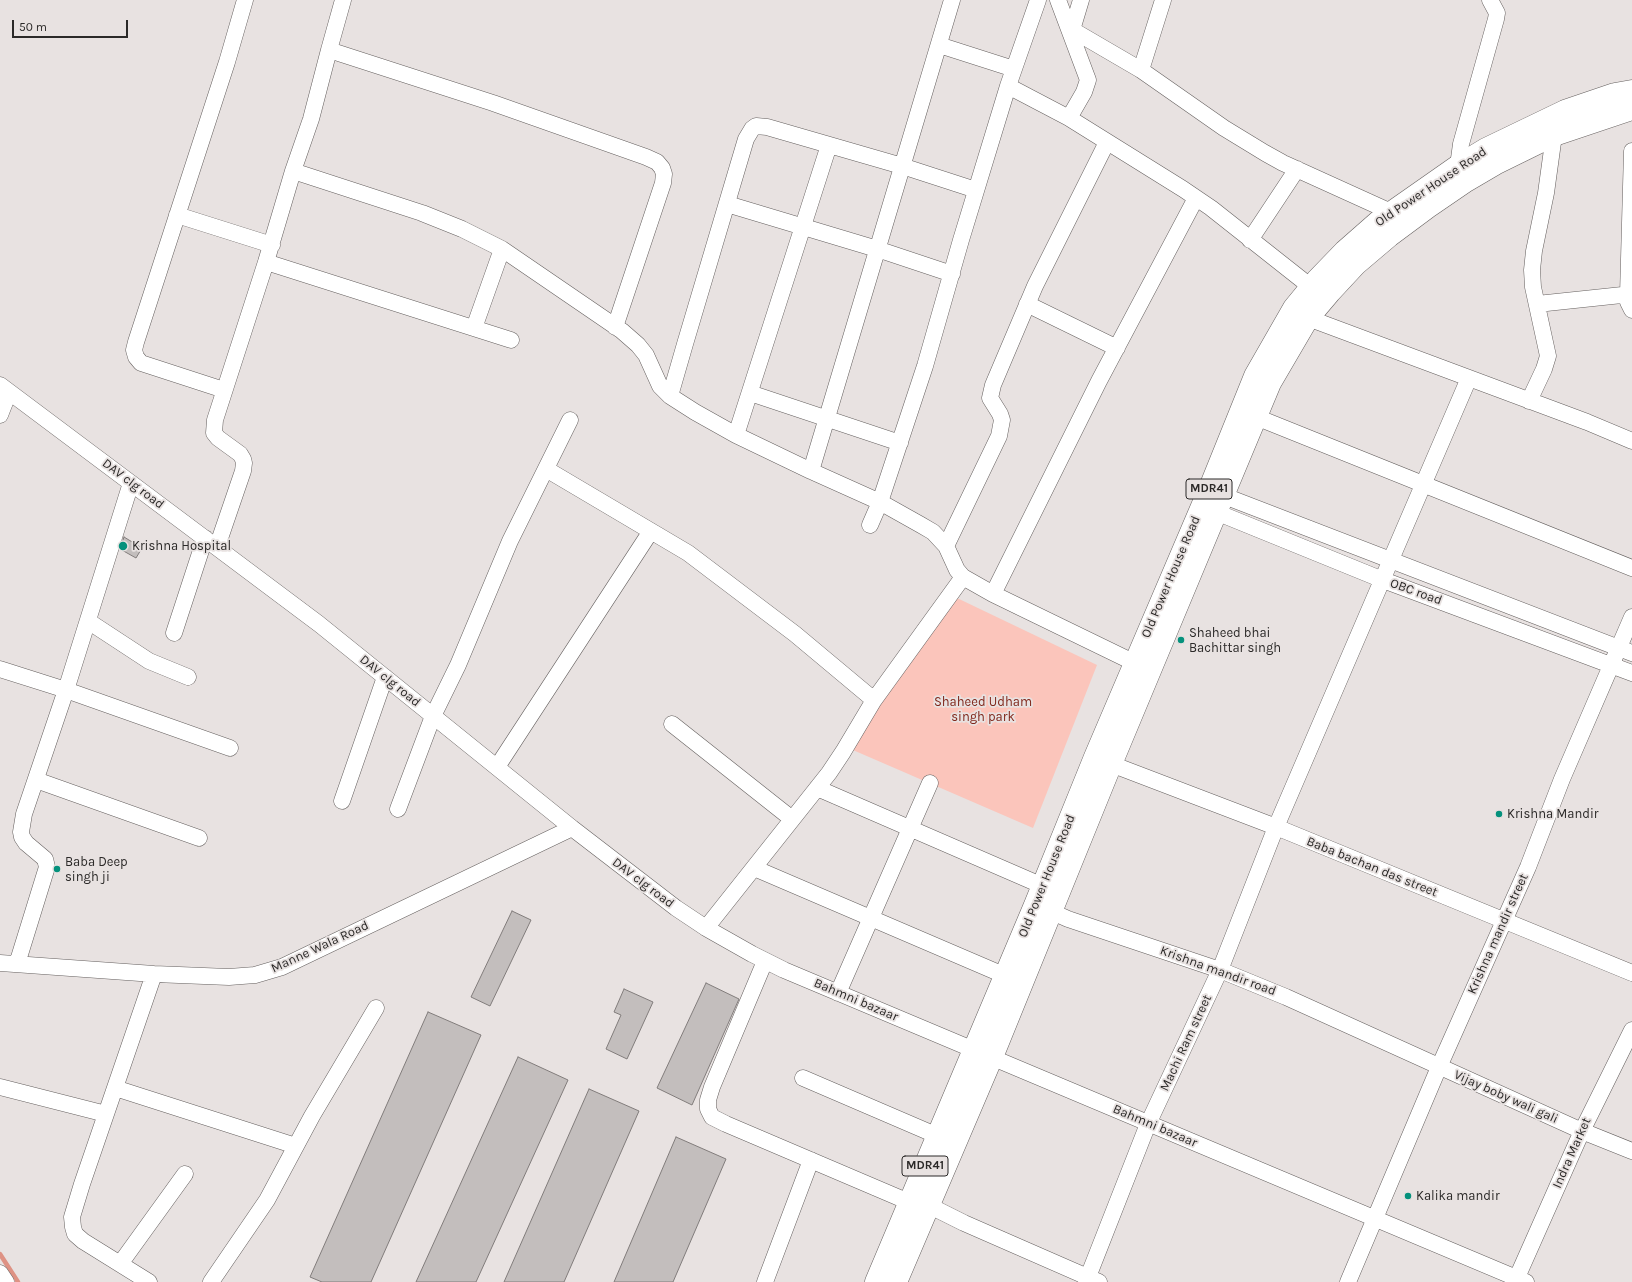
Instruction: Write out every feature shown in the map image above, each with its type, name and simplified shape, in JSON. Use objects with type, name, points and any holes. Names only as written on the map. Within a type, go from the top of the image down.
[{"type":"highway","name":"Old Power House Road","points":[[983,1054],[1006,976],[1135,663],[1213,501],[1256,417],[1270,383],[1308,318],[1330,292],[1362,259],[1499,142],[1565,111],[1615,94],[1632,91]]},
{"type":"highway","name":"Old Power House Road","points":[[983,1054],[1050,911],[1111,764],[1213,501],[1255,376],[1294,308],[1311,287],[1345,251],[1391,212],[1462,173],[1495,164],[1554,135],[1632,109]]},
{"type":"highway","name":"MDR41","points":[[896,1282],[938,1136],[983,1054]]},
{"type":"highway","name":"MDR41","points":[[876,1282],[919,1203],[983,1054]]},
{"type":"street","points":[[224,390],[141,363],[136,357],[134,350],[225,69],[245,0]]},
{"type":"street","points":[[174,633],[211,543],[243,471],[244,463],[240,454],[218,438],[214,433],[215,420],[272,245],[293,171],[311,120],[343,0]]},
{"type":"street","points":[[810,471],[952,0]]},
{"type":"street","points":[[870,525],[880,502],[925,366],[1008,86],[1038,0]]},
{"type":"street","points":[[1058,0],[1088,80],[1084,92],[1068,118]]},
{"type":"street","points":[[1070,29],[1081,0]]},
{"type":"street","points":[[1141,70],[1163,0]]},
{"type":"street","points":[[1462,173],[1465,125],[1497,13],[1490,0]]},
{"type":"street","points":[[1070,29],[1141,70],[1224,128],[1265,153],[1391,212]]},
{"type":"street","points":[[939,45],[1014,69]]},
{"type":"street","points":[[329,50],[493,103],[646,157],[656,162],[662,168],[664,174],[663,183],[615,327]]},
{"type":"street","points":[[1008,86],[1068,118],[1196,198],[1311,287]]},
{"type":"street","points":[[670,396],[746,139],[752,129],[756,126],[767,127],[902,166],[976,190]]},
{"type":"street","points":[[1529,401],[1544,369],[1548,356],[1533,286],[1532,270],[1534,252],[1546,194],[1554,135]]},
{"type":"street","points":[[946,546],[999,436],[1002,420],[1000,414],[992,403],[990,393],[1035,286],[1107,142]]},
{"type":"street","points":[[736,435],[829,145]]},
{"type":"street","points":[[1632,151],[1630,294],[1628,302],[1632,310]]},
{"type":"street","points":[[1250,240],[1298,169]]},
{"type":"street","points":[[293,171],[422,213],[462,229],[502,249],[615,327],[638,345],[646,355],[660,386],[670,396],[736,435],[810,471],[880,502],[933,532],[946,546],[957,570],[963,577],[992,594],[1135,663]]},
{"type":"street","points":[[992,594],[1117,348],[1196,198]]},
{"type":"street","points":[[727,204],[877,249],[952,274]]},
{"type":"street","points":[[177,215],[272,245]]},
{"type":"street","points":[[474,328],[502,249]]},
{"type":"street","points":[[266,262],[511,340]]},
{"type":"street","points":[[1537,304],[1630,294]]},
{"type":"street","points":[[1027,304],[1117,348]]},
{"type":"street","points":[[1308,318],[1632,441]]},
{"type":"street","name":"Machi Ram street","points":[[1091,1280],[1148,1124],[1220,970],[1276,827],[1392,561],[1469,378]]},
{"type":"street","points":[[0,415],[5,389]]},
{"type":"street","name":"DAV clg road","points":[[5,389],[318,624],[572,828],[676,908],[706,928],[784,970]]},
{"type":"street","points":[[750,393],[826,420],[900,443]]},
{"type":"street","points":[[1256,417],[1632,568]]},
{"type":"street","points":[[398,809],[433,716],[458,665],[512,534],[570,420]]},
{"type":"street","points":[[546,469],[688,553],[795,634],[874,700]]},
{"type":"street","points":[[17,964],[47,867],[45,860],[26,843],[22,837],[21,832],[24,814],[66,690],[131,483]]},
{"type":"street","name":"OBC road","points":[[1213,501],[1392,561],[1626,651]]},
{"type":"street","name":"OBC road","points":[[1213,501],[1383,580],[1632,672]]},
{"type":"street","points":[[497,768],[651,531]]},
{"type":"street","points":[[706,928],[817,788],[843,752],[874,700],[963,577]]},
{"type":"street","name":"Krishna mandir street","points":[[1348,1282],[1439,1067],[1505,921],[1528,867],[1562,779],[1612,665],[1626,651],[1632,617]]},
{"type":"street","points":[[88,621],[149,661],[188,677]]},
{"type":"street","points":[[0,669],[66,690],[230,748]]},
{"type":"street","points":[[342,801],[385,677]]},
{"type":"street","points":[[672,724],[792,819]]},
{"type":"street","name":"Baba bachan das street","points":[[1111,764],[1276,827],[1632,973]]},
{"type":"street","points":[[36,780],[199,838]]},
{"type":"street","points":[[838,992],[930,783]]},
{"type":"street","points":[[817,788],[1043,886]]},
{"type":"street","name":"Manne Wala Road","points":[[0,963],[154,974],[229,977],[255,975],[282,967],[572,828]]},
{"type":"street","points":[[754,868],[1006,976]]},
{"type":"street","name":"Krishna mandir road","points":[[1050,911],[1068,919],[1220,970],[1286,997],[1381,1040]]},
{"type":"street","points":[[765,961],[712,1087],[708,1100],[708,1109],[712,1117],[811,1160],[919,1203],[1091,1280]]},
{"type":"street","name":"Bahmni bazaar","points":[[784,970],[1374,1218],[1519,1281]]},
{"type":"street","points":[[149,1282],[83,1241],[75,1234],[72,1217],[154,974]]},
{"type":"street","points":[[211,1282],[267,1200],[296,1146],[376,1008]]},
{"type":"street","name":"Indra Market","points":[[1519,1281],[1582,1131],[1632,1030]]},
{"type":"street","name":"Vijay boby wali gali","points":[[1381,1040],[1582,1131],[1632,1151]]},
{"type":"street","points":[[803,1078],[938,1136]]},
{"type":"street","points":[[0,1087],[106,1114]]},
{"type":"street","points":[[115,1088],[296,1146]]},
{"type":"street","points":[[765,1282],[811,1160]]},
{"type":"street","points":[[120,1264],[185,1174]]},
{"type":"street","points":[[0,1273],[6,1282]]},
{"type":"green space","name":"Shaheed Udham singh park","points":[[957,598],[1097,665],[1033,828],[839,744]]},
{"type":"building","points":[[124,537],[142,548],[136,558],[120,549]]},
{"type":"building","points":[[512,911],[531,920],[490,1006],[471,997]]},
{"type":"building","points":[[706,983],[739,999],[692,1105],[657,1088]]},
{"type":"building","points":[[624,989],[653,1002],[627,1059],[606,1049],[621,1015],[614,1012]]},
{"type":"building","points":[[428,1012],[481,1035],[371,1282],[322,1282],[310,1277]]},
{"type":"building","points":[[518,1057],[568,1080],[476,1282],[416,1282]]},
{"type":"building","points":[[589,1089],[639,1111],[564,1282],[504,1282]]},
{"type":"building","points":[[676,1137],[726,1159],[673,1282],[614,1282]]},
{"type":"waterway","points":[[0,1254],[18,1282]]},
{"type":"place","name":"Krishna Hospital","points":[[123,546]]},
{"type":"place","name":"Shaheed bhai Bachittar singh","points":[[1181,640]]},
{"type":"place","name":"Krishna Mandir","points":[[1499,814]]},
{"type":"place","name":"Baba Deep singh ji","points":[[57,869]]},
{"type":"place","name":"Kalika mandir","points":[[1408,1196]]}]
